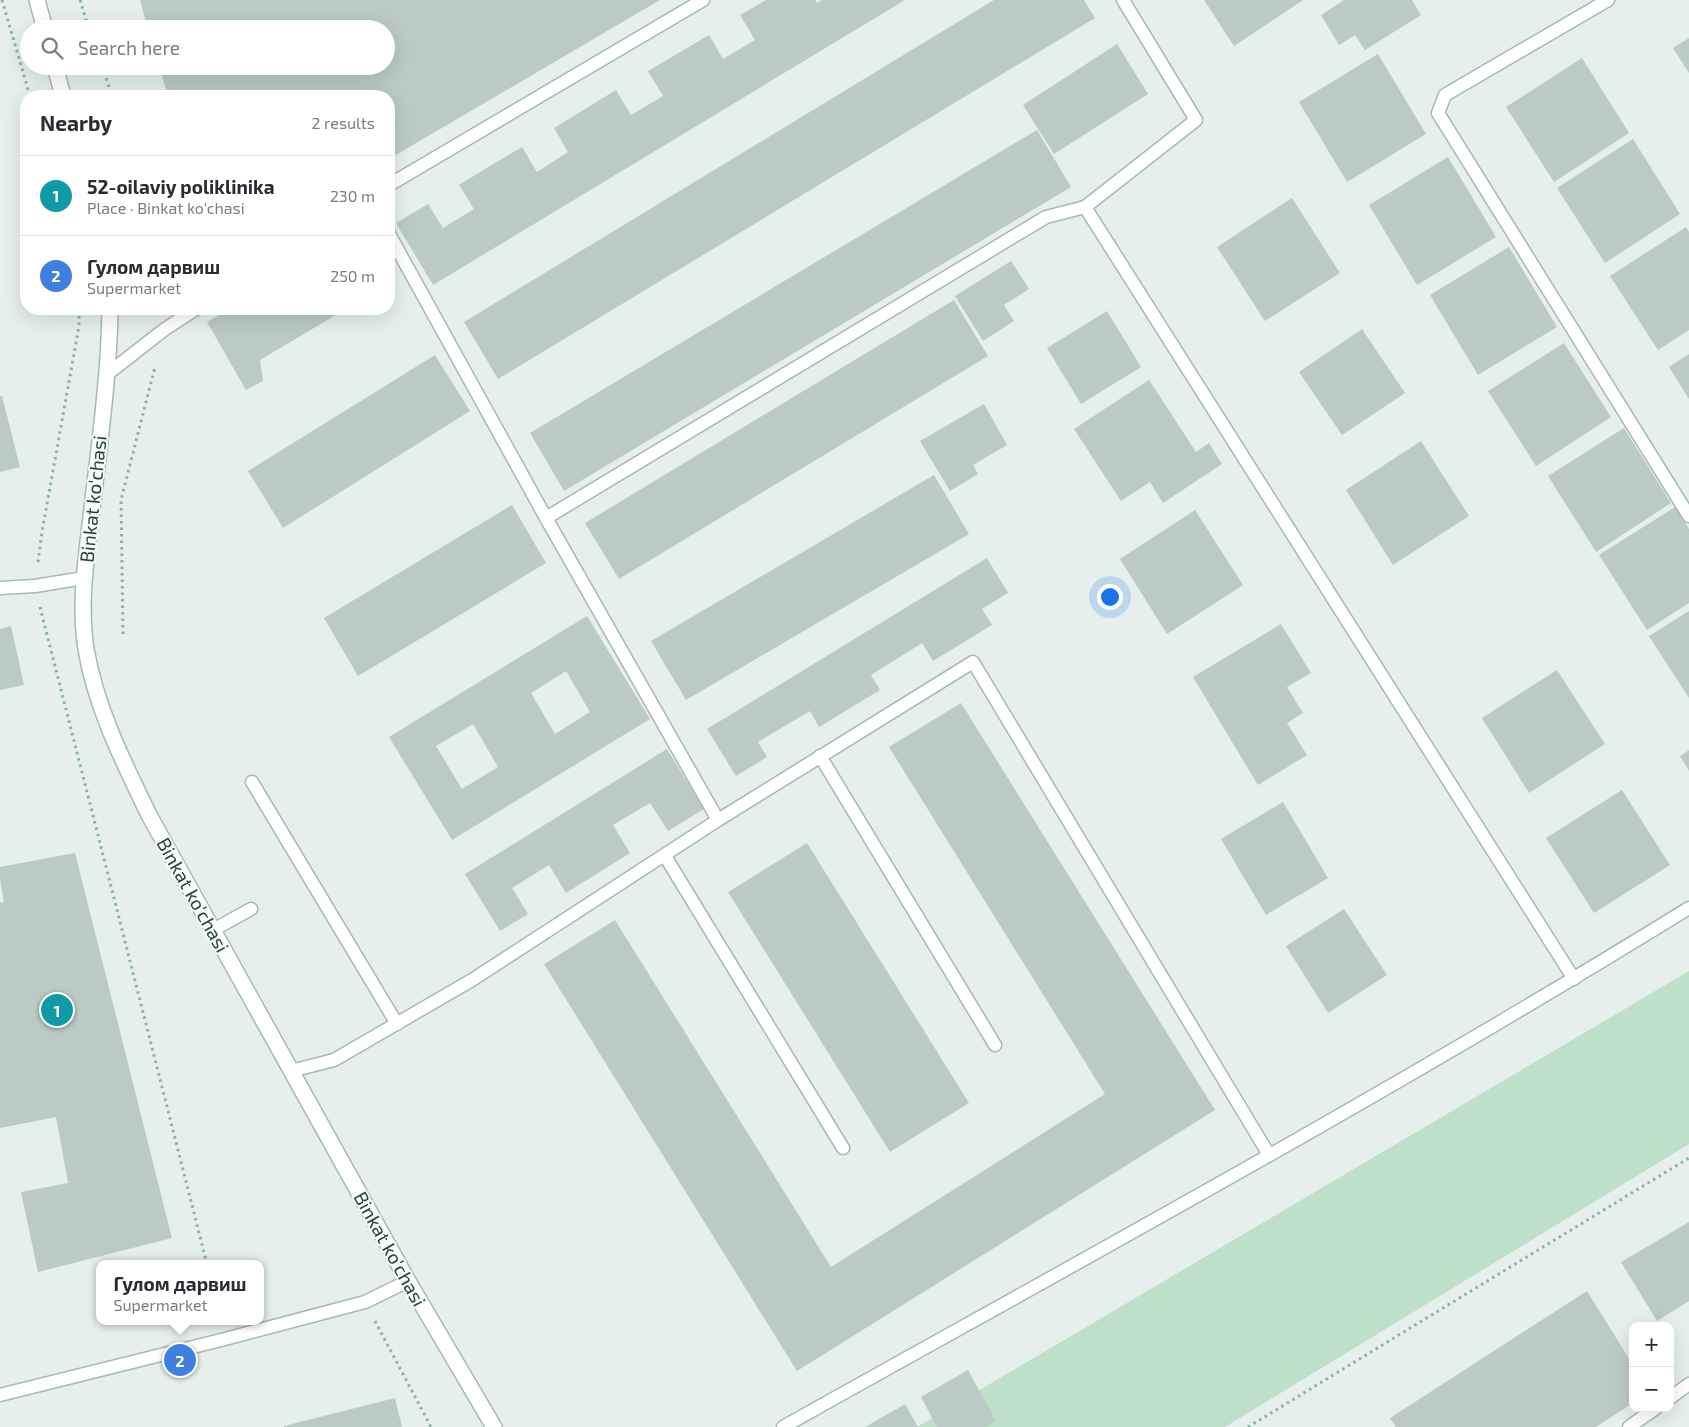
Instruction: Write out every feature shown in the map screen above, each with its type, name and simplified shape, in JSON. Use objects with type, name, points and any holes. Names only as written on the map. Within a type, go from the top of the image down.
[{"type":"main road","points":[[37,0],[43,20]]},
{"type":"main road","points":[[57,75],[61,90]]},
{"type":"main road","name":"Binkat ko'chasi","points":[[110,315],[106,375],[84,578],[84,626],[94,689],[119,752],[149,815],[408,1281],[492,1426]]},
{"type":"lane","points":[[395,181],[703,0]]},
{"type":"lane","points":[[546,518],[1046,217],[1085,207],[1196,120],[1123,0]]},
{"type":"lane","points":[[1608,0],[1445,95],[1438,113],[1689,516]]},
{"type":"lane","points":[[1085,207],[1574,979]]},
{"type":"lane","points":[[395,245],[546,518],[718,820]]},
{"type":"lane","points":[[106,375],[165,329],[187,315]]},
{"type":"lane","points":[[0,588],[35,586],[84,578]]},
{"type":"lane","points":[[291,1071],[334,1060],[472,980],[718,820],[972,662],[1269,1155]]},
{"type":"lane","points":[[820,756],[995,1046]]},
{"type":"lane","points":[[252,782],[396,1024]]},
{"type":"lane","points":[[665,856],[843,1148]]},
{"type":"lane","points":[[783,1427],[1269,1155],[1574,979],[1689,908]]},
{"type":"lane","points":[[212,930],[251,909]]},
{"type":"lane","points":[[0,1395],[226,1339],[365,1302],[408,1281]]},
{"type":"lane","points":[[1674,1395],[1689,1384]]},
{"type":"lane","points":[[1629,1427],[1650,1412]]},
{"type":"path","points":[[2,0],[20,62]]},
{"type":"path","points":[[80,0],[87,20]]},
{"type":"path","points":[[24,75],[28,90]]},
{"type":"path","points":[[105,75],[110,90]]},
{"type":"path","points":[[79,315],[79,326],[42,532],[35,586],[206,1260]]},
{"type":"path","points":[[123,634],[121,500],[156,367]]},
{"type":"path","points":[[1248,1427],[1689,1158]]},
{"type":"path","points":[[365,1302],[431,1427]]},
{"type":"green space","points":[[1689,971],[1689,1144],[1225,1427],[917,1427]]},
{"type":"building","points":[[140,0],[660,0],[395,155],[395,90],[166,90],[162,75],[395,75],[395,20],[146,20]]},
{"type":"building","points":[[766,0],[815,0],[817,3],[822,0],[905,0],[433,285],[396,223],[428,204],[443,228],[474,209],[459,185],[522,147],[537,172],[568,152],[554,128],[616,90],[631,115],[663,96],[648,71],[709,35],[723,59],[755,40],[740,15]]},
{"type":"building","points":[[994,0],[1084,0],[1095,18],[498,379],[464,322]]},
{"type":"building","points":[[1204,0],[1303,0],[1234,46]]},
{"type":"building","points":[[1344,0],[1412,0],[1421,15],[1365,50],[1355,35],[1339,45],[1321,15]]},
{"type":"building","points":[[1689,38],[1689,73],[1673,48]]},
{"type":"building","points":[[1117,44],[1148,94],[1054,154],[1023,105]]},
{"type":"building","points":[[1378,54],[1426,134],[1347,182],[1299,102]]},
{"type":"building","points":[[1582,58],[1629,133],[1554,182],[1506,107]]},
{"type":"building","points":[[1037,130],[1071,187],[564,491],[530,433]]},
{"type":"building","points":[[1633,139],[1680,214],[1605,263],[1557,188]]},
{"type":"building","points":[[1448,157],[1496,237],[1417,285],[1369,205]]},
{"type":"building","points":[[1292,198],[1340,273],[1265,321],[1217,247]]},
{"type":"building","points":[[1686,227],[1689,232],[1689,330],[1658,350],[1610,276]]},
{"type":"building","points":[[1509,247],[1557,327],[1478,375],[1430,295]]},
{"type":"building","points":[[1011,261],[1029,289],[1004,305],[1014,321],[983,341],[955,296]]},
{"type":"building","points":[[954,300],[988,356],[619,579],[585,523]]},
{"type":"building","points":[[1107,311],[1141,367],[1081,404],[1047,348]]},
{"type":"building","points":[[219,315],[336,315],[260,360],[263,381],[246,390],[207,322]]},
{"type":"building","points":[[1362,329],[1405,393],[1342,435],[1299,372]]},
{"type":"building","points":[[1564,343],[1611,417],[1536,466],[1488,391]]},
{"type":"building","points":[[1689,354],[1689,399],[1669,367]]},
{"type":"building","points":[[435,355],[470,411],[283,528],[248,471]]},
{"type":"building","points":[[1149,380],[1196,452],[1209,443],[1222,464],[1163,503],[1150,482],[1121,501],[1074,429]]},
{"type":"building","points":[[0,396],[2,396],[20,467],[0,472]]},
{"type":"building","points":[[984,404],[1007,445],[973,465],[978,474],[950,491],[920,441]]},
{"type":"building","points":[[1624,428],[1671,503],[1596,552],[1548,476]]},
{"type":"building","points":[[1421,441],[1469,516],[1393,565],[1346,490]]},
{"type":"building","points":[[934,475],[969,534],[686,700],[651,641]]},
{"type":"building","points":[[512,505],[546,563],[358,676],[324,618]]},
{"type":"building","points":[[1675,507],[1689,529],[1689,603],[1647,630],[1599,555]]},
{"type":"building","points":[[1195,510],[1243,585],[1167,634],[1120,559]]},
{"type":"building","points":[[987,558],[1008,593],[982,609],[992,625],[933,661],[922,643],[871,675],[880,690],[819,727],[810,711],[758,742],[767,757],[736,776],[707,729]]},
{"type":"building","points":[[1689,611],[1689,698],[1649,636]]},
{"type":"building","points":[[587,616],[650,719],[452,840],[389,737]],"holes":[[[566,671],[590,712],[555,734],[531,693]],[[473,724],[498,767],[462,789],[436,746]]]},
{"type":"building","points":[[1281,624],[1311,673],[1287,687],[1303,713],[1287,723],[1307,755],[1258,785],[1193,677]]},
{"type":"building","points":[[11,626],[24,685],[0,690],[0,629]]},
{"type":"building","points":[[1557,670],[1605,744],[1529,793],[1482,718]]},
{"type":"building","points":[[961,703],[1215,1110],[797,1371],[544,964],[615,920],[831,1267],[1105,1094],[889,747]]},
{"type":"building","points":[[667,749],[704,809],[668,831],[650,803],[613,825],[630,853],[566,893],[549,865],[512,888],[528,914],[500,931],[465,874]]},
{"type":"building","points":[[1689,750],[1689,771],[1680,756]]},
{"type":"building","points":[[1622,790],[1670,865],[1594,913],[1546,838]]},
{"type":"building","points":[[1283,802],[1328,878],[1266,915],[1221,839]]},
{"type":"building","points":[[807,843],[969,1103],[890,1152],[728,892]]},
{"type":"building","points":[[75,853],[172,1238],[38,1272],[21,1192],[68,1183],[56,1117],[0,1128],[0,903],[4,902],[0,867]]},
{"type":"building","points":[[1344,909],[1387,975],[1328,1013],[1286,946]]},
{"type":"building","points":[[1689,1222],[1689,1301],[1657,1321],[1621,1262]]},
{"type":"building","points":[[1587,1291],[1629,1359],[1629,1406],[1596,1427],[1396,1427],[1390,1418]]},
{"type":"building","points":[[968,1370],[996,1421],[985,1427],[937,1427],[921,1397]]},
{"type":"building","points":[[395,1398],[402,1427],[284,1427],[284,1426]]},
{"type":"building","points":[[905,1404],[918,1427],[865,1427],[895,1410]]},
{"type":"place","name":"52-oilaviy poliklinika","points":[[57,1010]]},
{"type":"place","name":"Гулом дарвиш","points":[[180,1360]]}]
